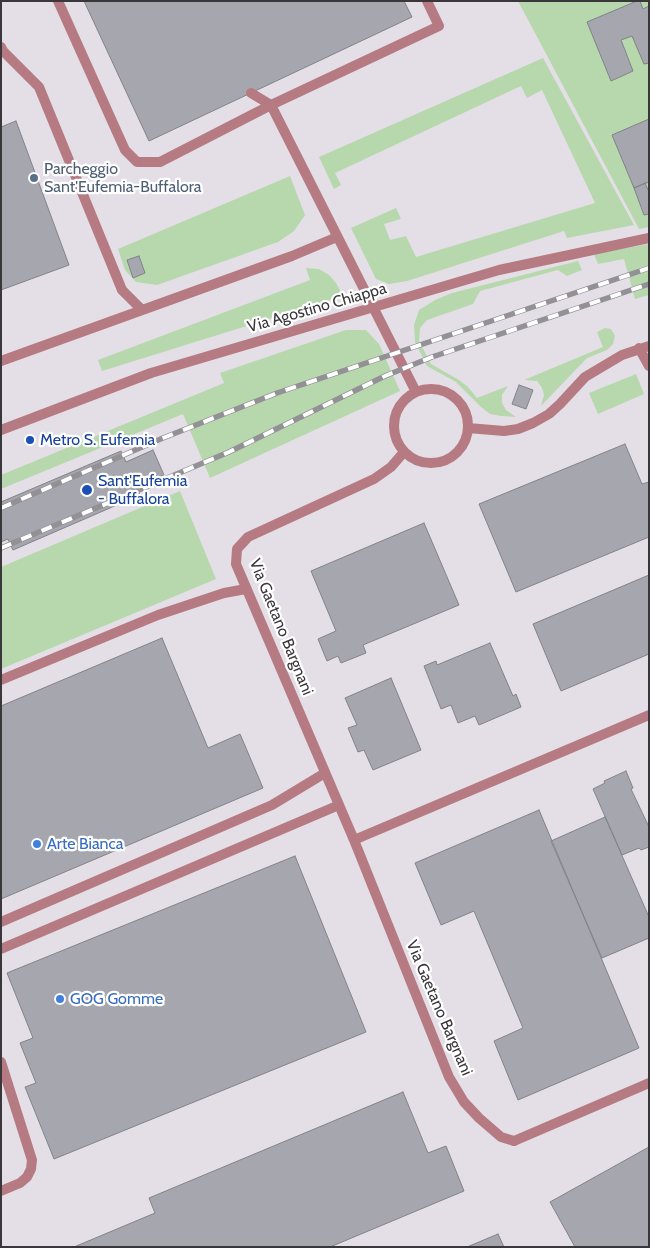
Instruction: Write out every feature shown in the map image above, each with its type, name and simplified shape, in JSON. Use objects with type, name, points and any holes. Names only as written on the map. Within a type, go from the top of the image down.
[{"type":"street","points":[[58,1],[125,150],[137,162],[160,162],[271,105],[439,26],[427,1]]},
{"type":"street","points":[[1,47],[39,87],[122,290],[141,309]]},
{"type":"street","points":[[251,93],[271,105],[416,392]]},
{"type":"street","points":[[1,361],[292,256],[337,237]]},
{"type":"street","name":"Via Agostino Chiappa","points":[[1,430],[151,373],[500,270],[649,238]]},
{"type":"street","points":[[468,428],[504,431],[518,429],[534,423],[555,409],[585,377],[622,355],[644,347],[649,366]]},
{"type":"street","points":[[428,389],[441,390],[461,404],[468,428],[465,440],[459,451],[437,463],[425,463],[414,459],[404,452],[397,442],[394,431],[395,419],[399,408],[406,398],[416,392],[428,389]]},
{"type":"street","name":"Via Gaetano Bargnani","points":[[404,452],[391,467],[374,479],[248,537],[238,550],[236,564],[354,840],[449,1077],[464,1102],[501,1137],[514,1141],[649,1083]]},
{"type":"street","points":[[1,680],[158,615],[224,593],[246,589]]},
{"type":"street","points":[[354,840],[649,715]]},
{"type":"street","points":[[1,922],[272,804],[325,773]]},
{"type":"street","points":[[1,949],[339,805]]},
{"type":"street","points":[[1,1062],[32,1160],[31,1170],[27,1178],[1,1191]]},
{"type":"green space","points":[[518,1],[649,1],[649,227],[639,229]]},
{"type":"green space","points":[[543,58],[634,225],[567,238],[564,231],[407,281],[389,284],[376,279],[351,228],[396,208],[401,219],[384,224],[390,240],[406,236],[416,257],[595,203],[542,90],[527,98],[521,86],[335,173],[341,185],[334,189],[319,157]]},
{"type":"green space","points":[[290,176],[305,215],[294,231],[278,242],[157,285],[136,282],[125,270],[118,249]]},
{"type":"green space","points":[[649,244],[649,295],[635,299],[624,259],[598,264],[594,254]]},
{"type":"green space","points":[[578,261],[582,270],[567,276],[558,270],[480,291],[473,304],[427,320],[420,328],[419,341],[431,364],[459,380],[477,398],[508,386],[502,395],[502,403],[506,410],[516,417],[490,414],[456,382],[427,366],[415,342],[414,325],[419,310],[435,300],[452,293]]},
{"type":"green space","points":[[306,268],[319,269],[329,275],[343,296],[102,371],[98,360],[310,280]]},
{"type":"green space","points":[[605,328],[611,329],[615,336],[613,344],[607,350],[587,358],[541,406],[544,395],[542,388],[537,381],[524,380],[603,347],[597,332]]},
{"type":"green space","points":[[346,330],[366,330],[379,344],[400,391],[210,478],[183,414],[1,489],[1,475],[224,383],[220,373]]},
{"type":"green space","points":[[636,374],[644,394],[598,414],[589,393]]},
{"type":"green space","points":[[180,491],[216,579],[1,669],[1,567]]},
{"type":"building","points":[[84,1],[404,1],[412,17],[149,141]]},
{"type":"building","points":[[640,1],[643,9],[649,6],[649,63],[644,64],[632,36],[621,40],[633,71],[611,81],[587,22]]},
{"type":"building","points":[[649,119],[649,182],[634,188],[612,135]]},
{"type":"building","points":[[16,121],[69,265],[1,290],[1,127]]},
{"type":"building","points":[[645,183],[649,192],[649,214],[644,215],[634,188]]},
{"type":"building","points":[[139,256],[145,273],[133,278],[127,260]]},
{"type":"building","points":[[519,385],[533,390],[526,409],[512,404]]},
{"type":"building","points":[[625,444],[642,484],[649,482],[649,537],[516,592],[479,504]]},
{"type":"building","points":[[153,450],[164,475],[136,486],[140,495],[13,550],[8,539],[1,542],[1,502],[121,451],[126,462]]},
{"type":"building","points":[[424,523],[459,605],[363,645],[366,653],[341,663],[338,656],[327,661],[318,639],[336,631],[311,571]]},
{"type":"building","points":[[649,575],[649,654],[561,691],[533,624]]},
{"type":"building","points":[[162,638],[208,748],[240,734],[263,788],[1,899],[1,706]]},
{"type":"building","points":[[490,643],[513,696],[516,694],[521,707],[479,725],[475,716],[458,723],[451,705],[441,709],[424,666],[436,661],[437,665]]},
{"type":"building","points":[[391,678],[421,750],[373,770],[364,750],[358,752],[348,728],[357,725],[345,698]]},
{"type":"building","points":[[626,771],[633,788],[631,789],[649,827],[649,847],[641,850],[639,848],[622,855],[593,789],[605,783],[604,781]]},
{"type":"building","points":[[539,810],[639,1048],[518,1100],[494,1041],[523,1028],[474,911],[441,925],[415,863]]},
{"type":"building","points":[[605,817],[649,917],[649,938],[602,958],[551,841]]},
{"type":"building","points":[[295,856],[366,1032],[54,1159],[25,1087],[36,1083],[20,1043],[33,1038],[7,973]]},
{"type":"building","points":[[403,1092],[428,1153],[446,1146],[464,1191],[330,1247],[74,1247],[155,1213],[149,1198]]},
{"type":"building","points":[[649,1147],[649,1247],[575,1247],[550,1202]]},
{"type":"building","points":[[498,1234],[504,1247],[467,1247]]},
{"type":"railway","points":[[1,508],[163,438],[277,393],[649,268]]},
{"type":"railway","points":[[1,548],[229,452],[385,376],[432,357],[649,284]]},
{"type":"place","name":"Parcheggio Sant'Eufemia-Buffalora","points":[[34,178]]},
{"type":"place","name":"Metro S. Eufemia","points":[[30,440]]},
{"type":"place","name":"Sant'Eufemia - Buffalora","points":[[87,490]]},
{"type":"place","name":"Arte Bianca","points":[[37,844]]},
{"type":"place","name":"GOG Gomme","points":[[60,999]]}]
